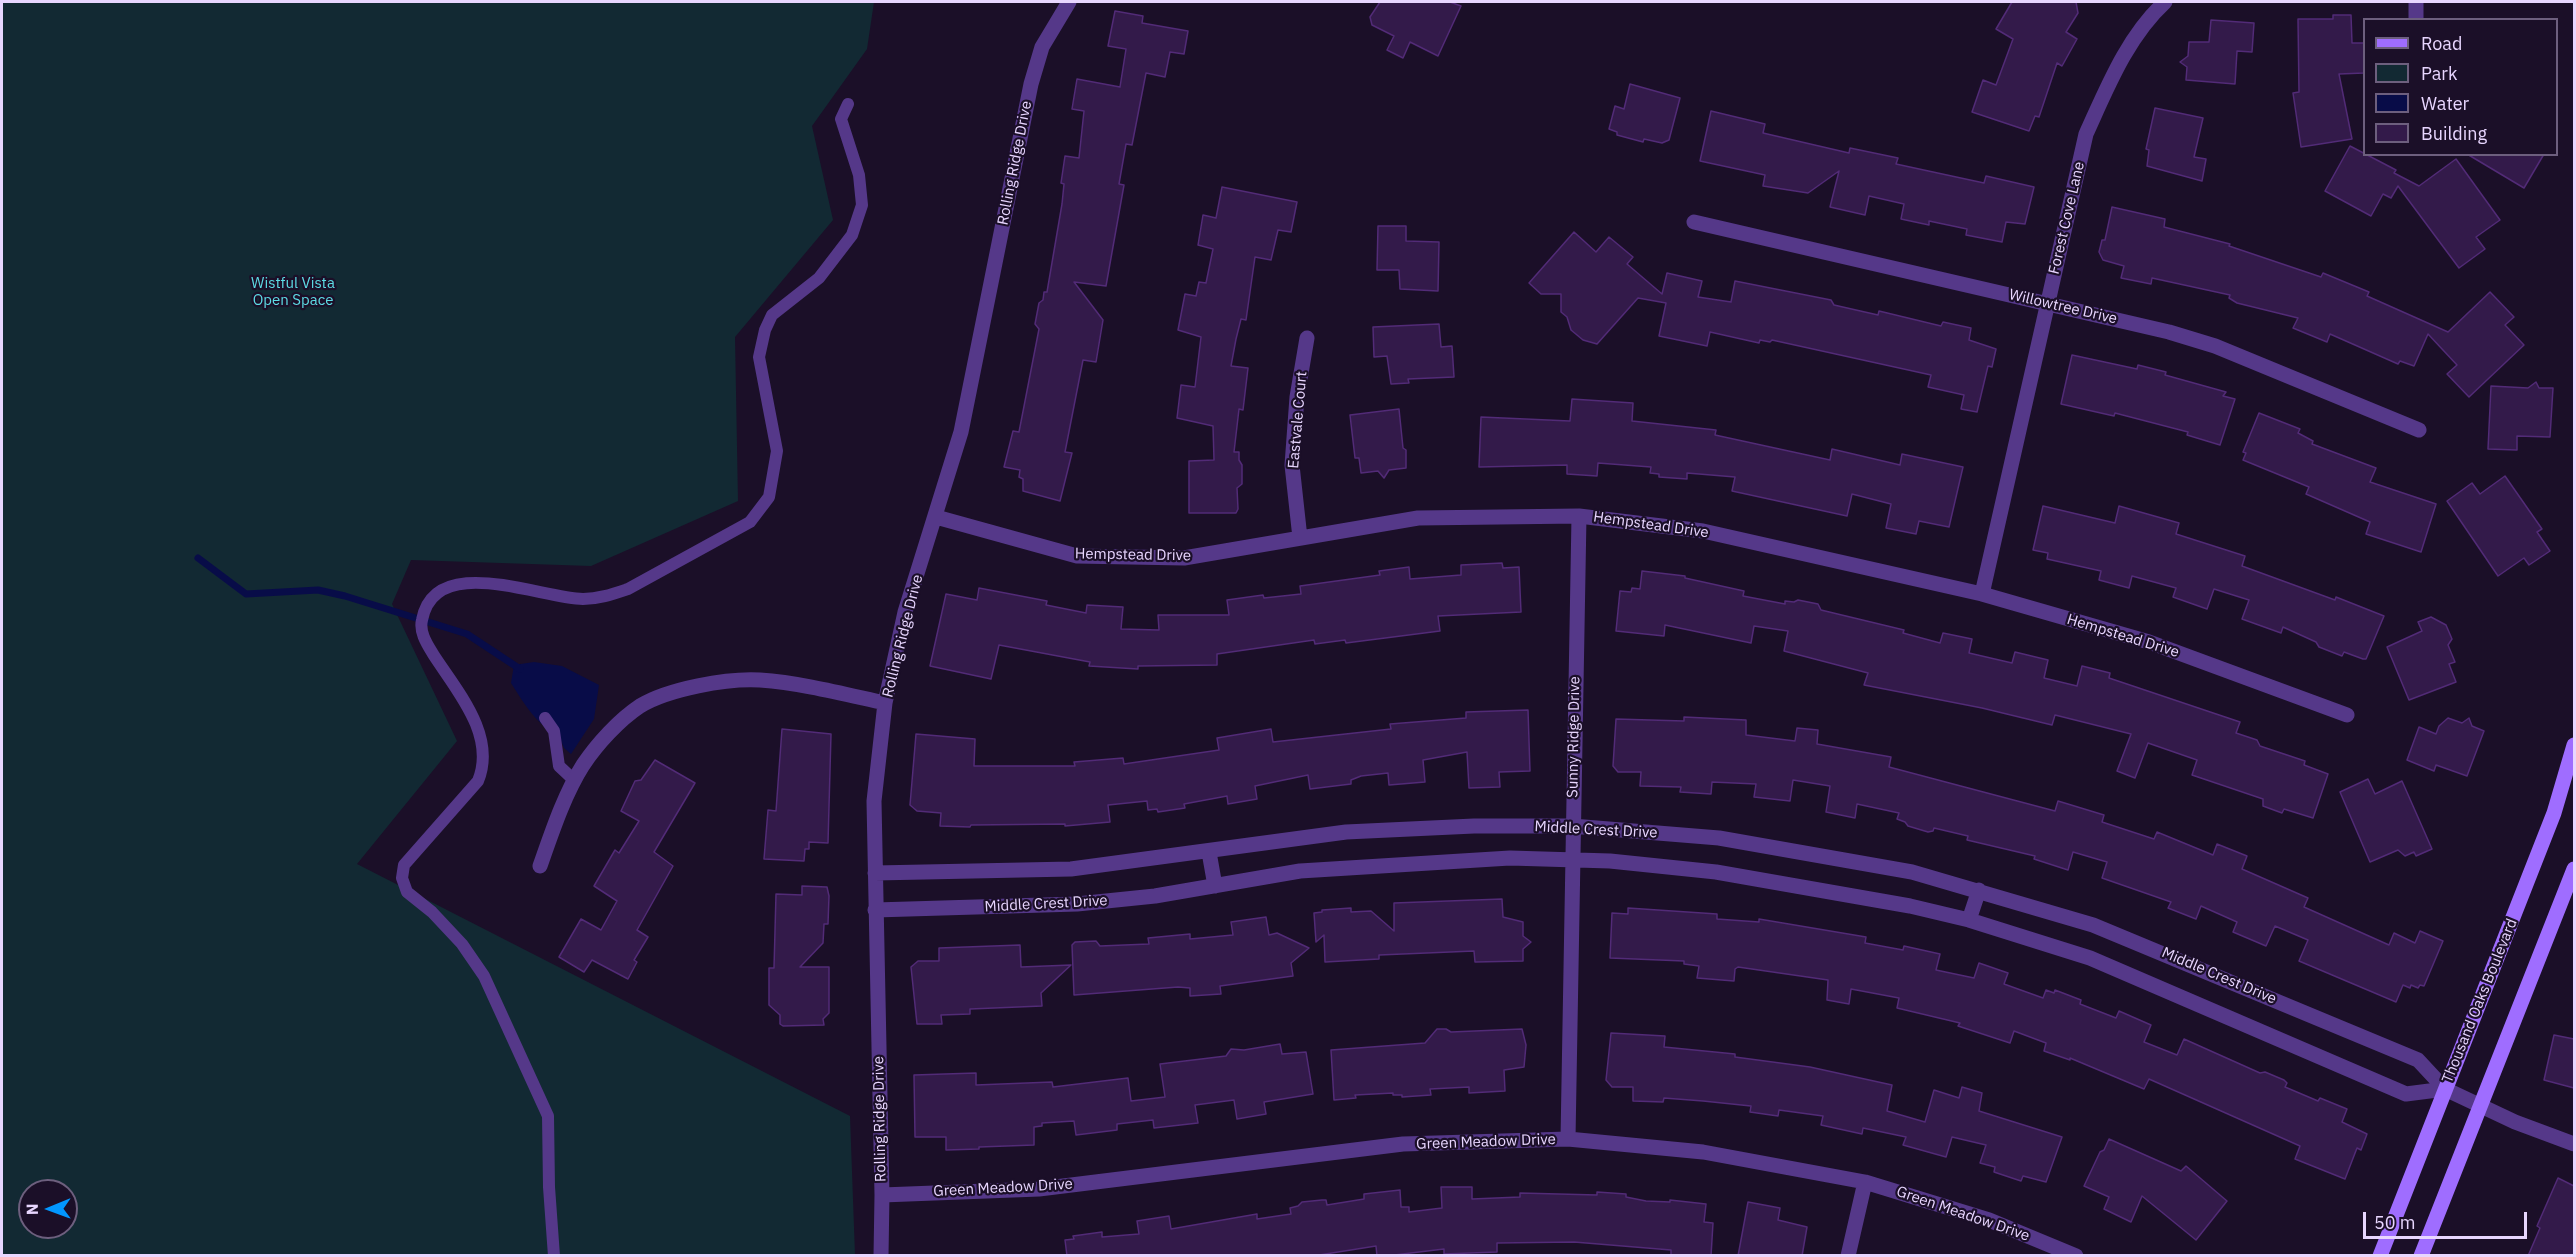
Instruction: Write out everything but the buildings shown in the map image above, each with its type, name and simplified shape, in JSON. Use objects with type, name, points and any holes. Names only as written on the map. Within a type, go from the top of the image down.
[{"type":"main road","name":"Thousand Oaks Boulevard","points":[[2380,1256],[2554,813],[2574,745]]},
{"type":"main road","points":[[2421,1256],[2574,869]]},
{"type":"street","name":"Rolling Ridge Drive","points":[[881,1256],[882,1195],[874,801],[885,703],[905,612],[961,432],[1031,84],[1042,47],[1069,2]]},
{"type":"street","name":"Forest Cove Lane","points":[[1982,594],[2086,134],[2117,66],[2156,10],[2165,2]]},
{"type":"street","points":[[2416,2],[2416,18]]},
{"type":"street","name":"Willowtree Drive","points":[[1694,222],[2169,332],[2215,346],[2420,430]]},
{"type":"street","name":"Eastvale Court","points":[[1300,538],[1292,465],[1297,397],[1307,338]]},
{"type":"street","name":"Hempstead Drive","points":[[936,518],[1077,556],[1184,558],[1418,518],[1579,516],[1703,531],[1982,594],[2148,642],[2347,715]]},
{"type":"street","name":"Sunny Ridge Drive","points":[[1568,1139],[1571,860],[1579,516]]},
{"type":"street","points":[[540,866],[575,781],[584,765],[609,734],[640,706],[678,691],[757,680],[793,684],[885,703]]},
{"type":"street","name":"Middle Crest Drive","points":[[874,873],[1071,869],[1346,832],[1572,826],[1719,838],[1811,852],[1912,872],[2093,925],[2418,1060],[2445,1089],[2515,1122],[2574,1144]]},
{"type":"street","points":[[1209,852],[1215,886]]},
{"type":"street","name":"Middle Crest Drive","points":[[875,910],[1077,904],[1215,886],[1300,871],[1358,867],[1510,858],[1622,862],[1766,879],[1969,920],[2090,958],[2406,1094],[2445,1089]]},
{"type":"street","points":[[1969,920],[1979,890]]},
{"type":"street","name":"Green Meadow Drive","points":[[882,1195],[1040,1189],[1403,1144],[1568,1139],[1703,1152],[1865,1182],[1989,1220],[2076,1256]]},
{"type":"street","points":[[1848,1256],[1865,1182]]},
{"type":"lane","points":[[554,1256],[548,1116],[484,976],[462,944],[432,912],[407,892],[402,878],[404,865],[478,781],[482,770],[483,748],[476,724],[426,643],[420,625],[424,605],[442,590],[476,581],[582,599],[606,597],[627,589],[750,522],[769,497],[777,451],[759,357],[765,330],[772,315],[819,278],[838,256],[852,235],[862,205],[859,175],[841,119],[848,104]]},
{"type":"lane","points":[[545,718],[554,731],[559,766],[575,781]]},
{"type":"green space","name":"Wistful Vista Open Space","points":[[2,2],[874,2],[867,49],[812,126],[833,220],[735,337],[738,501],[591,566],[411,560],[392,604],[457,741],[357,864],[850,1116],[855,1255],[2,1256]]},
{"type":"water","points":[[534,662],[562,666],[599,685],[594,719],[571,754],[564,748],[559,736],[544,726],[532,713],[511,683],[514,665]]},
{"type":"waterway","points":[[198,558],[246,594],[318,590],[345,596],[467,634],[520,669]]}]
